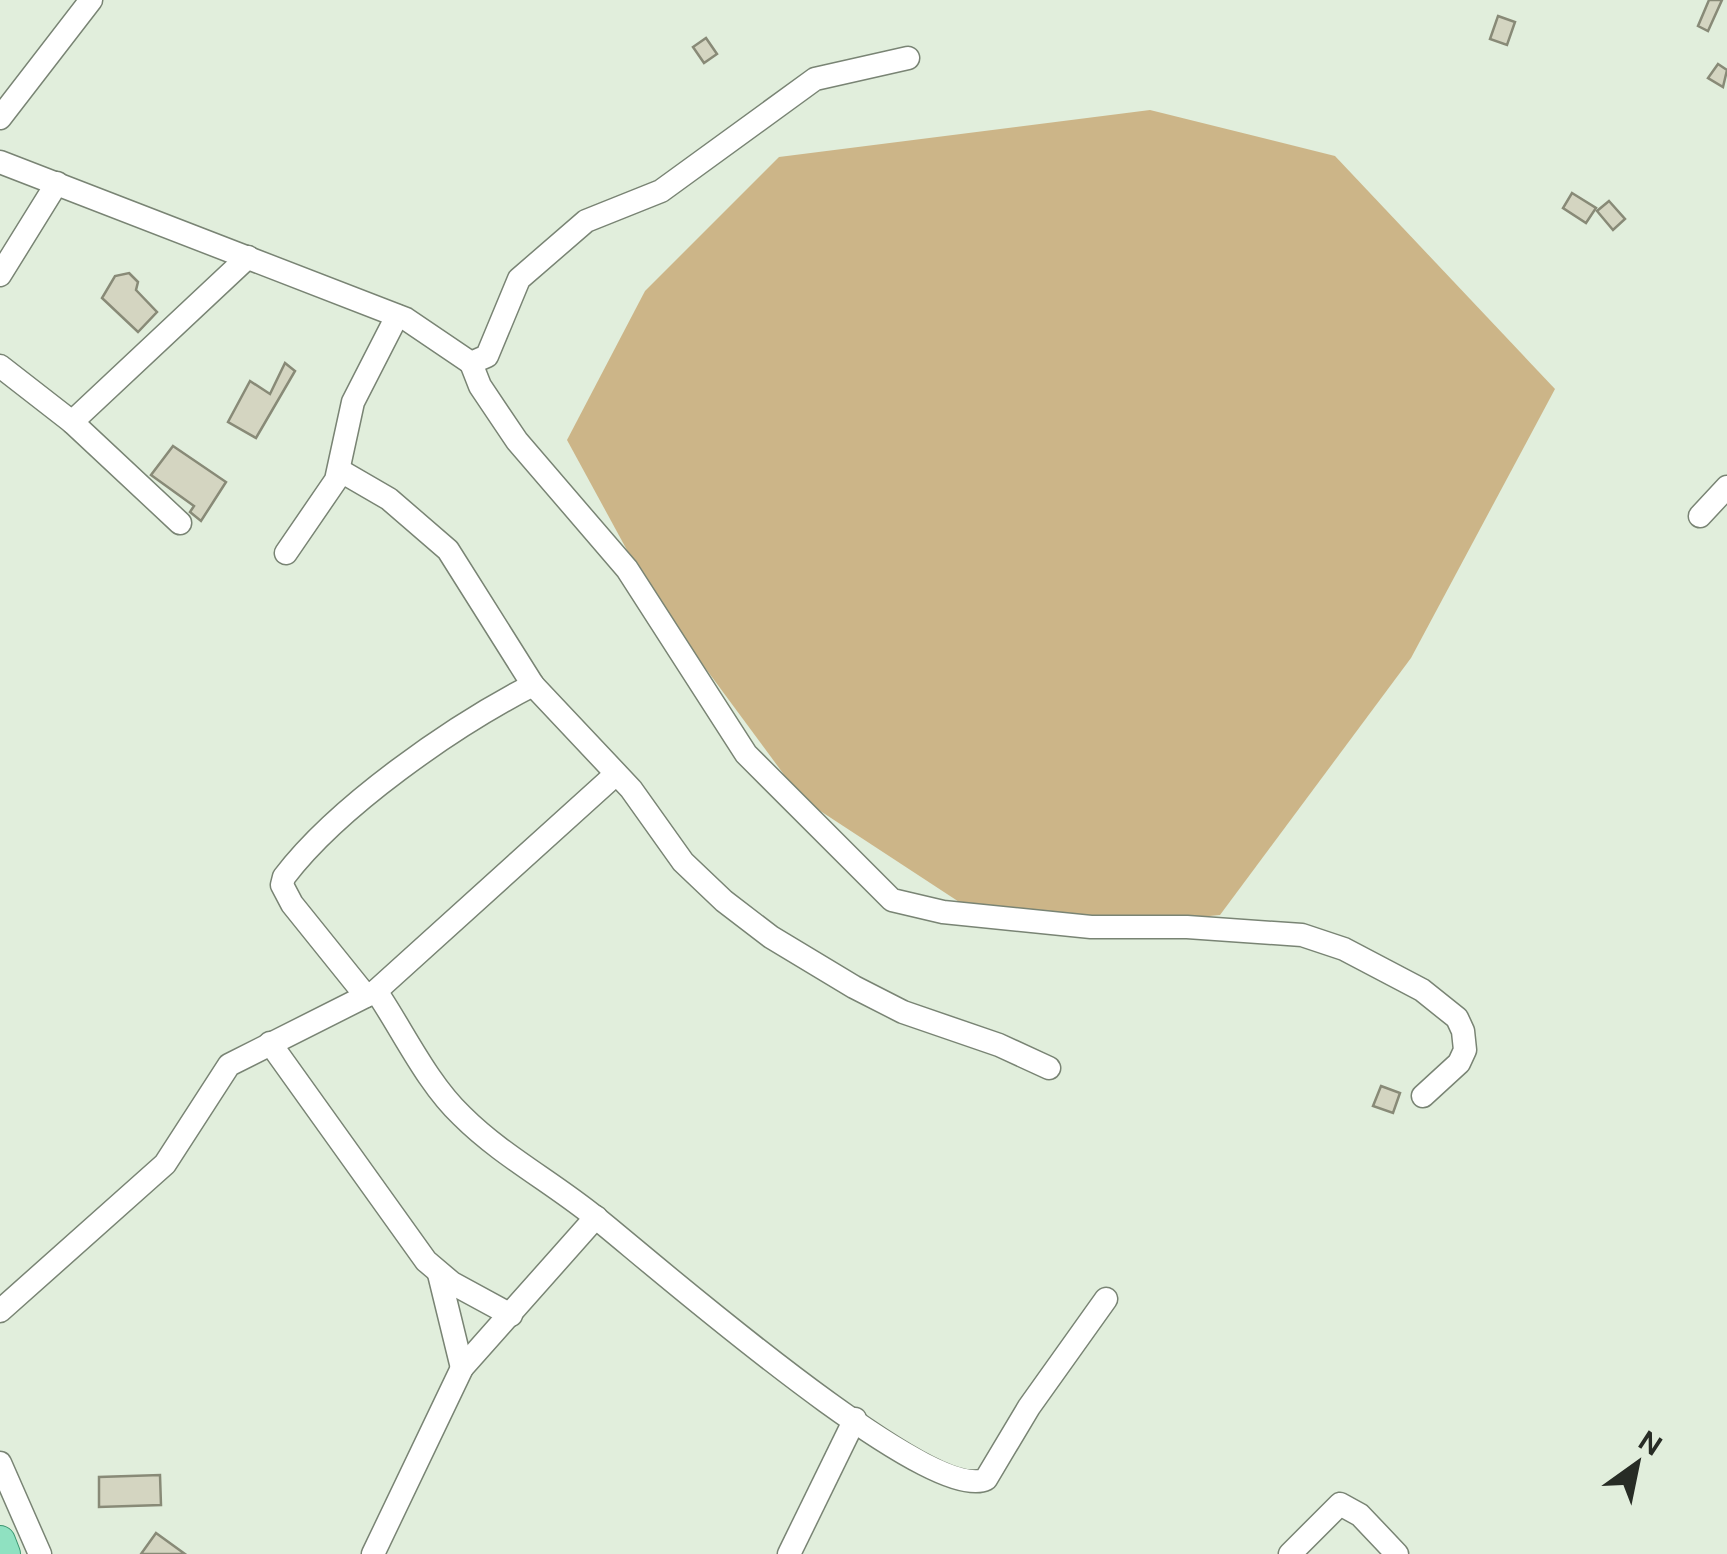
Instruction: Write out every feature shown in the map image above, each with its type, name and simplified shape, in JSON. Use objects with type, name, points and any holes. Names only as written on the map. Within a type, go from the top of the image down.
[{"type":"main road","points":[[0,1541],[5,1554]]},
{"type":"street","points":[[0,118],[91,0]]},
{"type":"street","points":[[470,363],[487,356],[519,279],[586,221],[661,190],[815,79],[908,58]]},
{"type":"street","points":[[0,162],[419,325],[450,353],[470,363],[480,386],[517,441],[638,584],[746,754],[892,900],[943,912],[1091,927],[1187,926],[1302,936],[1344,949],[1422,990],[1456,1018],[1463,1030],[1466,1050],[1459,1063],[1423,1096]]},
{"type":"street","points":[[0,275],[57,182]]},
{"type":"street","points":[[72,422],[248,256]]},
{"type":"street","points":[[286,552],[339,470],[353,402],[397,316]]},
{"type":"street","points":[[0,366],[72,422],[180,524]]},
{"type":"street","points":[[339,470],[389,499],[448,550],[532,685],[616,774],[682,862],[771,937],[903,1012],[999,1044],[1048,1068]]},
{"type":"street","points":[[1700,516],[1727,487]]},
{"type":"street","points":[[532,685],[442,738],[390,778],[284,878],[282,885],[292,904],[371,993],[457,1111],[596,1217],[726,1328],[855,1419],[954,1478],[979,1482],[994,1470],[1029,1407],[1106,1299]]},
{"type":"street","points":[[0,1311],[165,1164],[229,1065],[371,993],[616,774]]},
{"type":"street","points":[[270,1043],[415,1248],[439,1274],[510,1315]]},
{"type":"street","points":[[374,1554],[462,1368],[596,1217]]},
{"type":"street","points":[[439,1274],[446,1318],[462,1368]]},
{"type":"street","points":[[789,1554],[855,1419]]},
{"type":"street","points":[[0,1462],[40,1554]]},
{"type":"street","points":[[1290,1554],[1340,1504],[1360,1515],[1397,1554]]},
{"type":"shaded area","points":[[1150,110],[1335,156],[1555,389],[1411,658],[1220,915],[1148,922],[976,913],[802,799],[652,596],[567,440],[645,291],[779,157]]},
{"type":"building","points":[[1709,0],[1722,0],[1708,31],[1698,26]]},
{"type":"building","points":[[1498,16],[1515,22],[1507,45],[1490,39]]},
{"type":"building","points":[[706,38],[717,54],[704,63],[693,47]]},
{"type":"building","points":[[1718,64],[1727,70],[1723,87],[1708,78]]},
{"type":"building","points":[[1572,193],[1596,208],[1586,223],[1563,208]]},
{"type":"building","points":[[1609,201],[1625,219],[1613,230],[1597,211]]},
{"type":"building","points":[[129,273],[138,282],[136,290],[157,312],[138,332],[102,298],[115,276]]},
{"type":"building","points":[[285,363],[295,371],[256,438],[228,422],[250,381],[270,394]]},
{"type":"building","points":[[173,446],[226,482],[201,521],[190,512],[194,506],[151,475]]},
{"type":"building","points":[[1381,1086],[1400,1093],[1393,1113],[1373,1106]]},
{"type":"building","points":[[160,1475],[161,1505],[99,1507],[99,1477]]},
{"type":"building","points":[[156,1533],[185,1554],[141,1554]]}]
